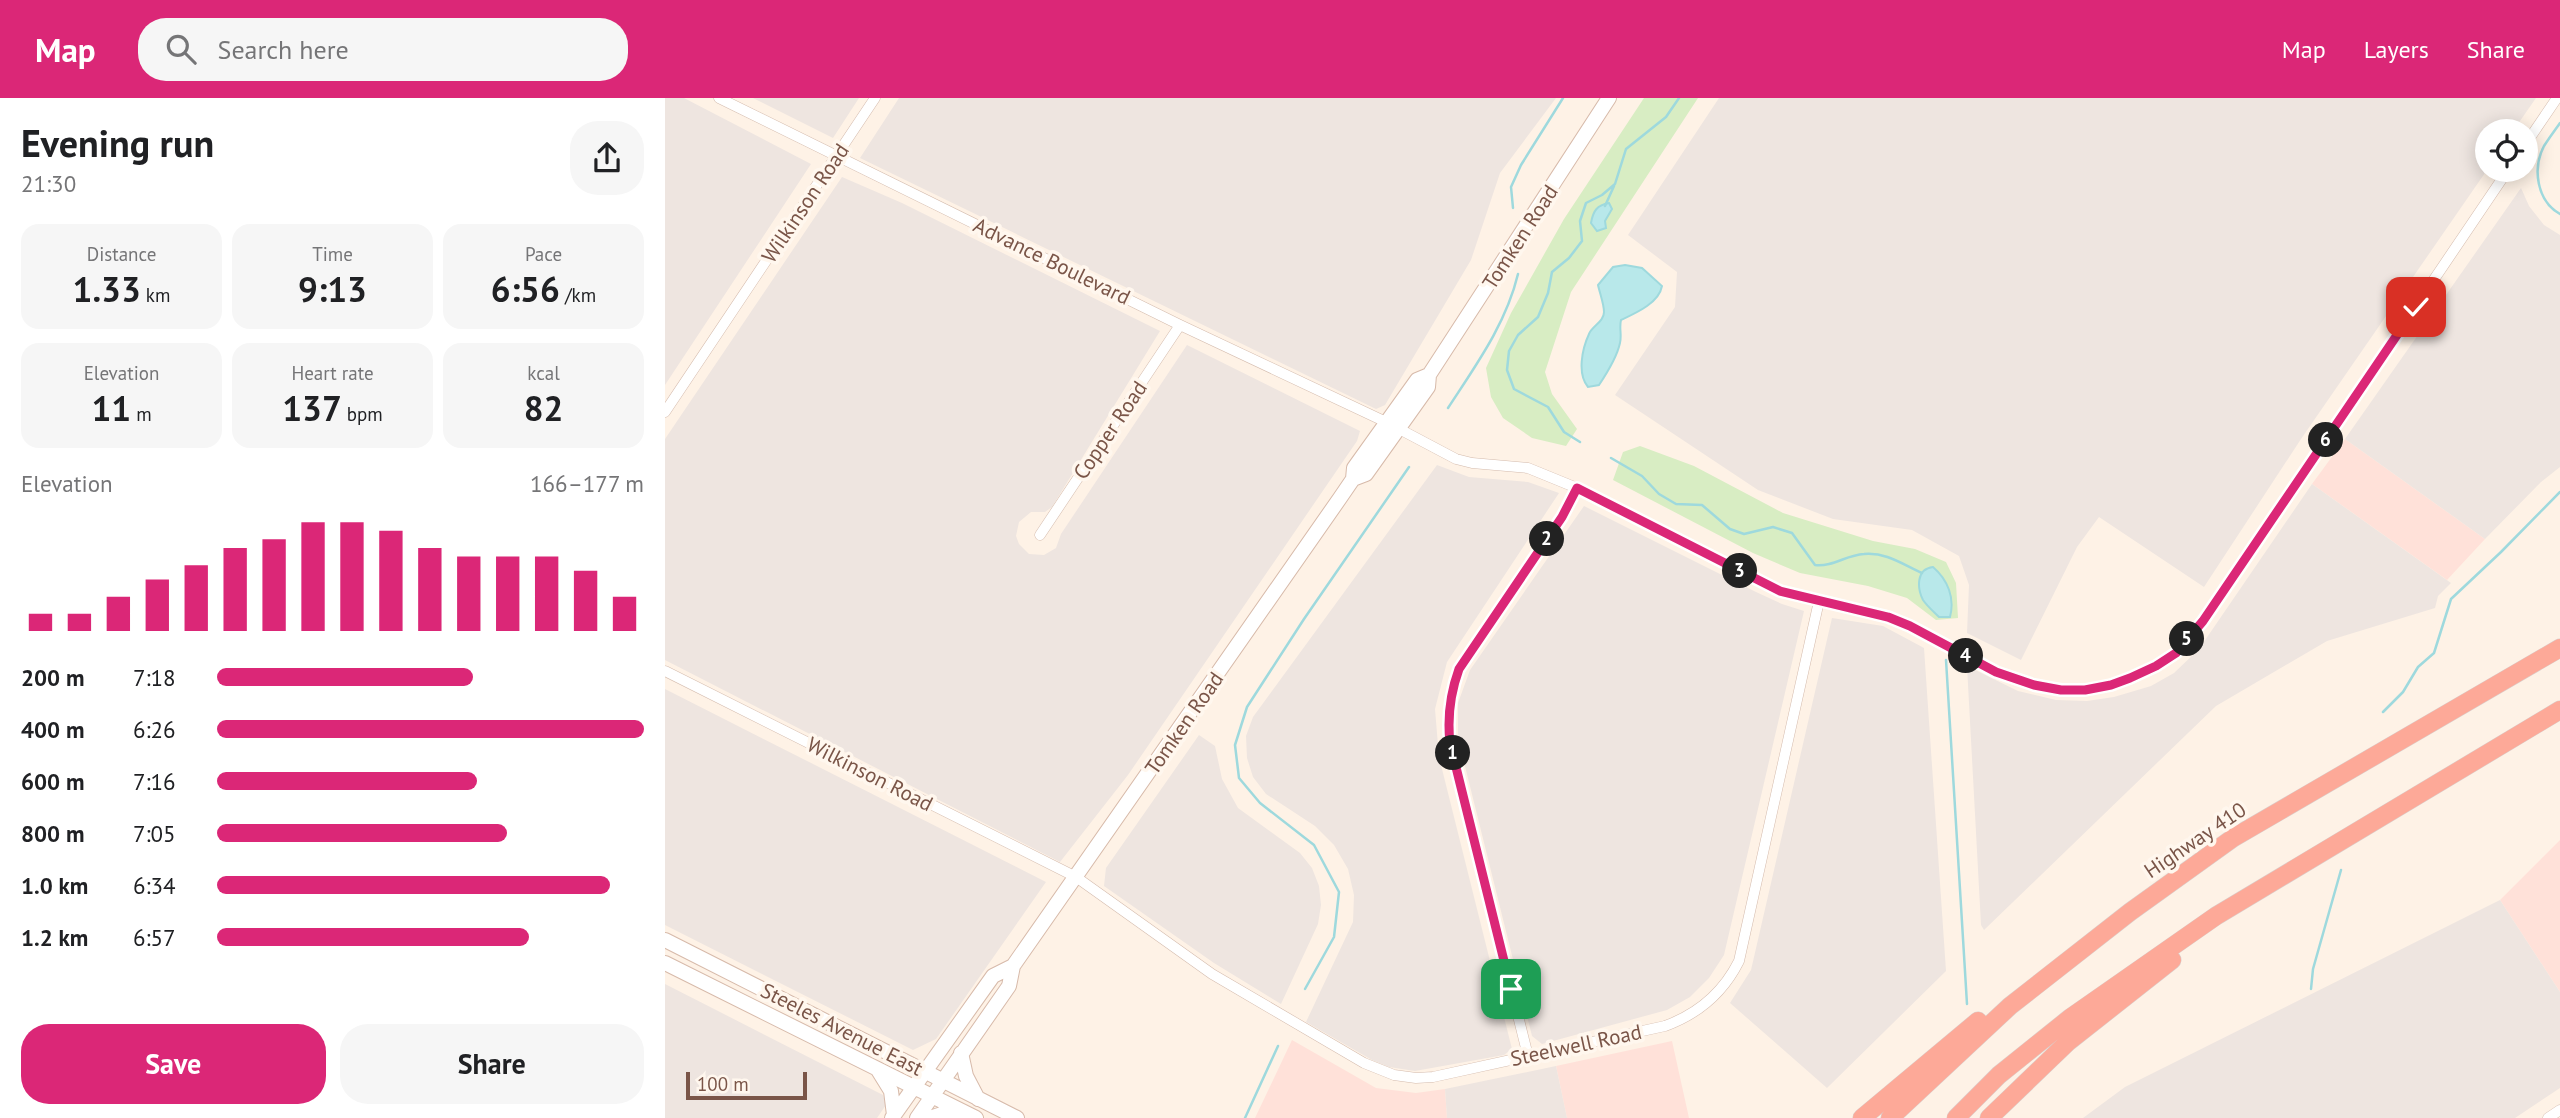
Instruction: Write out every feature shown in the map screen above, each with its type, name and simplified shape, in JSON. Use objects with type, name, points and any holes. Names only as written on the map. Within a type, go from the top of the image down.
[{"type":"highway","points":[[2481,693],[2500,672],[2560,635]]},
{"type":"highway","name":"Highway 410","points":[[1890,1118],[2010,1006],[2130,912],[2234,838],[2560,648]]},
{"type":"highway","points":[[1956,1118],[1999,1075],[2070,1018],[2215,916],[2560,710]]},
{"type":"highway","points":[[1989,1118],[2068,1041],[2199,938],[2215,916]]},
{"type":"highway","points":[[1862,1118],[1984,1016],[2010,1006]]},
{"type":"main road","name":"Tomken Road","points":[[917,1118],[1009,986],[1013,966],[1353,480],[1354,468],[1392,425],[1416,380],[1429,375],[1609,98]]},
{"type":"main road","name":"Steeles Avenue East","points":[[665,940],[1017,1118]]},
{"type":"main road","name":"Steeles Avenue East","points":[[665,963],[973,1117]]},
{"type":"main road","name":"Tomken Road","points":[[893,1117],[993,976],[1013,966]]},
{"type":"main road","points":[[961,1053],[966,1076],[978,1098]]},
{"type":"main road","points":[[878,1070],[891,1091],[893,1117]]},
{"type":"main road","points":[[930,1118],[951,1111],[973,1117]]},
{"type":"street","name":"Advance Boulevard","points":[[719,98],[1180,325],[1392,425],[1456,459],[1528,468],[1577,488],[1780,591],[1888,617],[1996,672],[2034,685],[2061,690],[2085,690],[2111,685],[2156,666],[2176,653],[2203,621],[2500,182]]},
{"type":"street","name":"Wilkinson Road","points":[[665,412],[875,98]]},
{"type":"street","points":[[2538,126],[2557,98]]},
{"type":"street","name":"Copper Road","points":[[1040,535],[1180,325]]},
{"type":"street","points":[[1528,1056],[1450,743],[1449,704],[1451,689],[1459,669],[1562,517],[1577,488]]},
{"type":"street","name":"Steelwell Road","points":[[1076,877],[1212,974],[1381,1071],[1416,1078],[1665,1026],[1699,1011],[1731,977],[1738,961],[1819,601]]},
{"type":"street","name":"Wilkinson Road","points":[[665,671],[1076,877]]},
{"type":"street","points":[[2548,1118],[2560,1110]]},
{"type":"shaded area","points":[[665,98],[684,98],[811,164],[665,385]]},
{"type":"shaded area","points":[[753,98],[859,98],[833,138]]},
{"type":"shaded area","points":[[899,98],[1556,98],[1500,173],[1471,260],[1385,405],[1376,409],[860,158]]},
{"type":"shaded area","points":[[1719,98],[2536,98],[2521,119],[2475,119],[2475,182],[2479,182],[2301,439],[2204,587],[2099,517],[2077,547],[2021,660],[1967,633],[1969,585],[1959,556],[1912,530],[1833,519],[1758,490],[1615,395],[1675,307],[1677,272],[1628,235]]},
{"type":"shaded area","points":[[842,177],[902,203],[1160,331],[1052,507],[1045,512],[1031,512],[1019,522],[1016,536],[1019,544],[1029,554],[1044,555],[1056,548],[1061,534],[1187,345],[1360,431],[1357,441],[1128,775],[1060,862],[665,660],[665,439]]},
{"type":"shaded area","points":[[2521,188],[2529,206],[2544,225],[2560,235],[2560,467],[2541,482],[2485,539],[2345,439]]},
{"type":"shaded area","points":[[2345,439],[2485,539],[2447,580],[2312,484]]},
{"type":"shaded area","points":[[1437,465],[1469,477],[1528,482],[1559,493],[1447,662],[1435,709],[1439,757],[1512,1049],[1504,1055],[1415,1071],[1389,1067],[1372,1060],[1306,1022],[1353,922],[1354,895],[1348,869],[1334,845],[1315,826],[1266,794],[1253,777],[1247,758],[1246,736],[1253,717]]},
{"type":"shaded area","points":[[2312,484],[2451,583],[2438,596],[2435,608],[2327,641],[2216,706],[1984,930],[1981,925],[1967,666],[2018,691],[2056,700],[2087,701],[2114,697],[2151,686],[2174,673],[2199,649]]},
{"type":"shaded area","points":[[1584,506],[1756,592],[1804,611],[1724,955],[1709,978],[1690,997],[1667,1010],[1542,1044],[1532,1036],[1458,738],[1458,703],[1470,670]]},
{"type":"shaded area","points":[[1832,618],[1883,626],[1924,648],[1946,971],[1827,1088],[1730,1003],[1751,970]]},
{"type":"shaded area","points":[[665,689],[1046,882],[936,1039],[913,1050],[665,925]]},
{"type":"shaded area","points":[[1199,735],[1215,746],[1222,779],[1238,808],[1300,853],[1312,868],[1319,886],[1321,905],[1318,924],[1281,1004],[1214,963],[1104,886],[1106,868]]},
{"type":"shaded area","points":[[2560,840],[2560,992],[2500,900]]},
{"type":"shaded area","points":[[2500,900],[2560,992],[2560,1088],[2515,1118],[2083,1118],[2125,1087]]},
{"type":"shaded area","points":[[665,984],[883,1095],[886,1105],[877,1118],[665,1118]]},
{"type":"shaded area","points":[[1292,1040],[1376,1088],[1416,1093],[1445,1089],[1447,1118],[1255,1118]]},
{"type":"shaded area","points":[[1672,1041],[1689,1118],[1567,1118],[1556,1066]]},
{"type":"shaded area","points":[[1556,1066],[1567,1118],[1447,1118],[1445,1089]]},
{"type":"green space","points":[[1644,98],[1698,98],[1571,292],[1545,372],[1552,394],[1577,429],[1566,446],[1532,438],[1503,418],[1491,397],[1486,368],[1511,313],[1564,219]]},
{"type":"green space","points":[[1640,446],[1694,466],[1783,513],[1873,541],[1915,549],[1946,562],[1956,583],[1958,618],[1936,620],[1907,598],[1868,586],[1800,573],[1753,553],[1613,480],[1623,452]]},
{"type":"water","points":[[1609,203],[1612,209],[1605,221],[1606,228],[1597,231],[1591,223],[1593,215],[1596,209]]},
{"type":"water","points":[[1625,265],[1642,268],[1662,286],[1652,302],[1621,320],[1621,340],[1614,359],[1599,385],[1588,387],[1583,375],[1584,347],[1589,334],[1604,312],[1598,285],[1613,267]]},
{"type":"water","points":[[1933,567],[1949,590],[1952,603],[1950,617],[1939,617],[1921,595],[1921,575],[1923,571]]},
{"type":"waterway","points":[[1513,208],[1511,187],[1521,165],[1563,98]]},
{"type":"waterway","points":[[1580,442],[1564,432],[1548,407],[1514,389],[1507,370],[1509,351],[1518,335],[1538,317],[1548,293],[1552,272],[1569,258],[1582,241],[1580,221],[1586,203],[1615,184],[1626,149],[1666,117],[1679,98]]},
{"type":"waterway","points":[[2560,123],[2544,146],[2538,164],[2542,193],[2546,201],[2560,214]]},
{"type":"waterway","points":[[1605,206],[1614,186]]},
{"type":"waterway","points":[[1448,408],[1498,327],[1518,274]]},
{"type":"waterway","points":[[1611,458],[1642,476],[1659,494],[1676,504],[1702,505],[1730,529],[1744,534],[1773,527],[1792,533],[1815,565],[1872,554],[1894,559],[1922,573]]},
{"type":"waterway","points":[[1305,989],[1334,937],[1339,892],[1314,845],[1260,803],[1239,778],[1235,745],[1247,707],[1409,467]]},
{"type":"waterway","points":[[2383,712],[2403,692],[2418,667],[2434,653],[2451,599],[2560,492]]},
{"type":"waterway","points":[[1946,660],[1967,1004]]},
{"type":"waterway","points":[[2311,989],[2313,969],[2341,870]]},
{"type":"waterway","points":[[1245,1118],[1278,1046]]},
{"type":"route","points":[[1511,989],[1450,743],[1449,704],[1451,689],[1468,653],[1562,517],[1577,488],[1780,591],[1888,617],[1996,672],[2034,685],[2061,690],[2085,690],[2111,685],[2156,666],[2176,653],[2203,621],[2416,307]]}]
